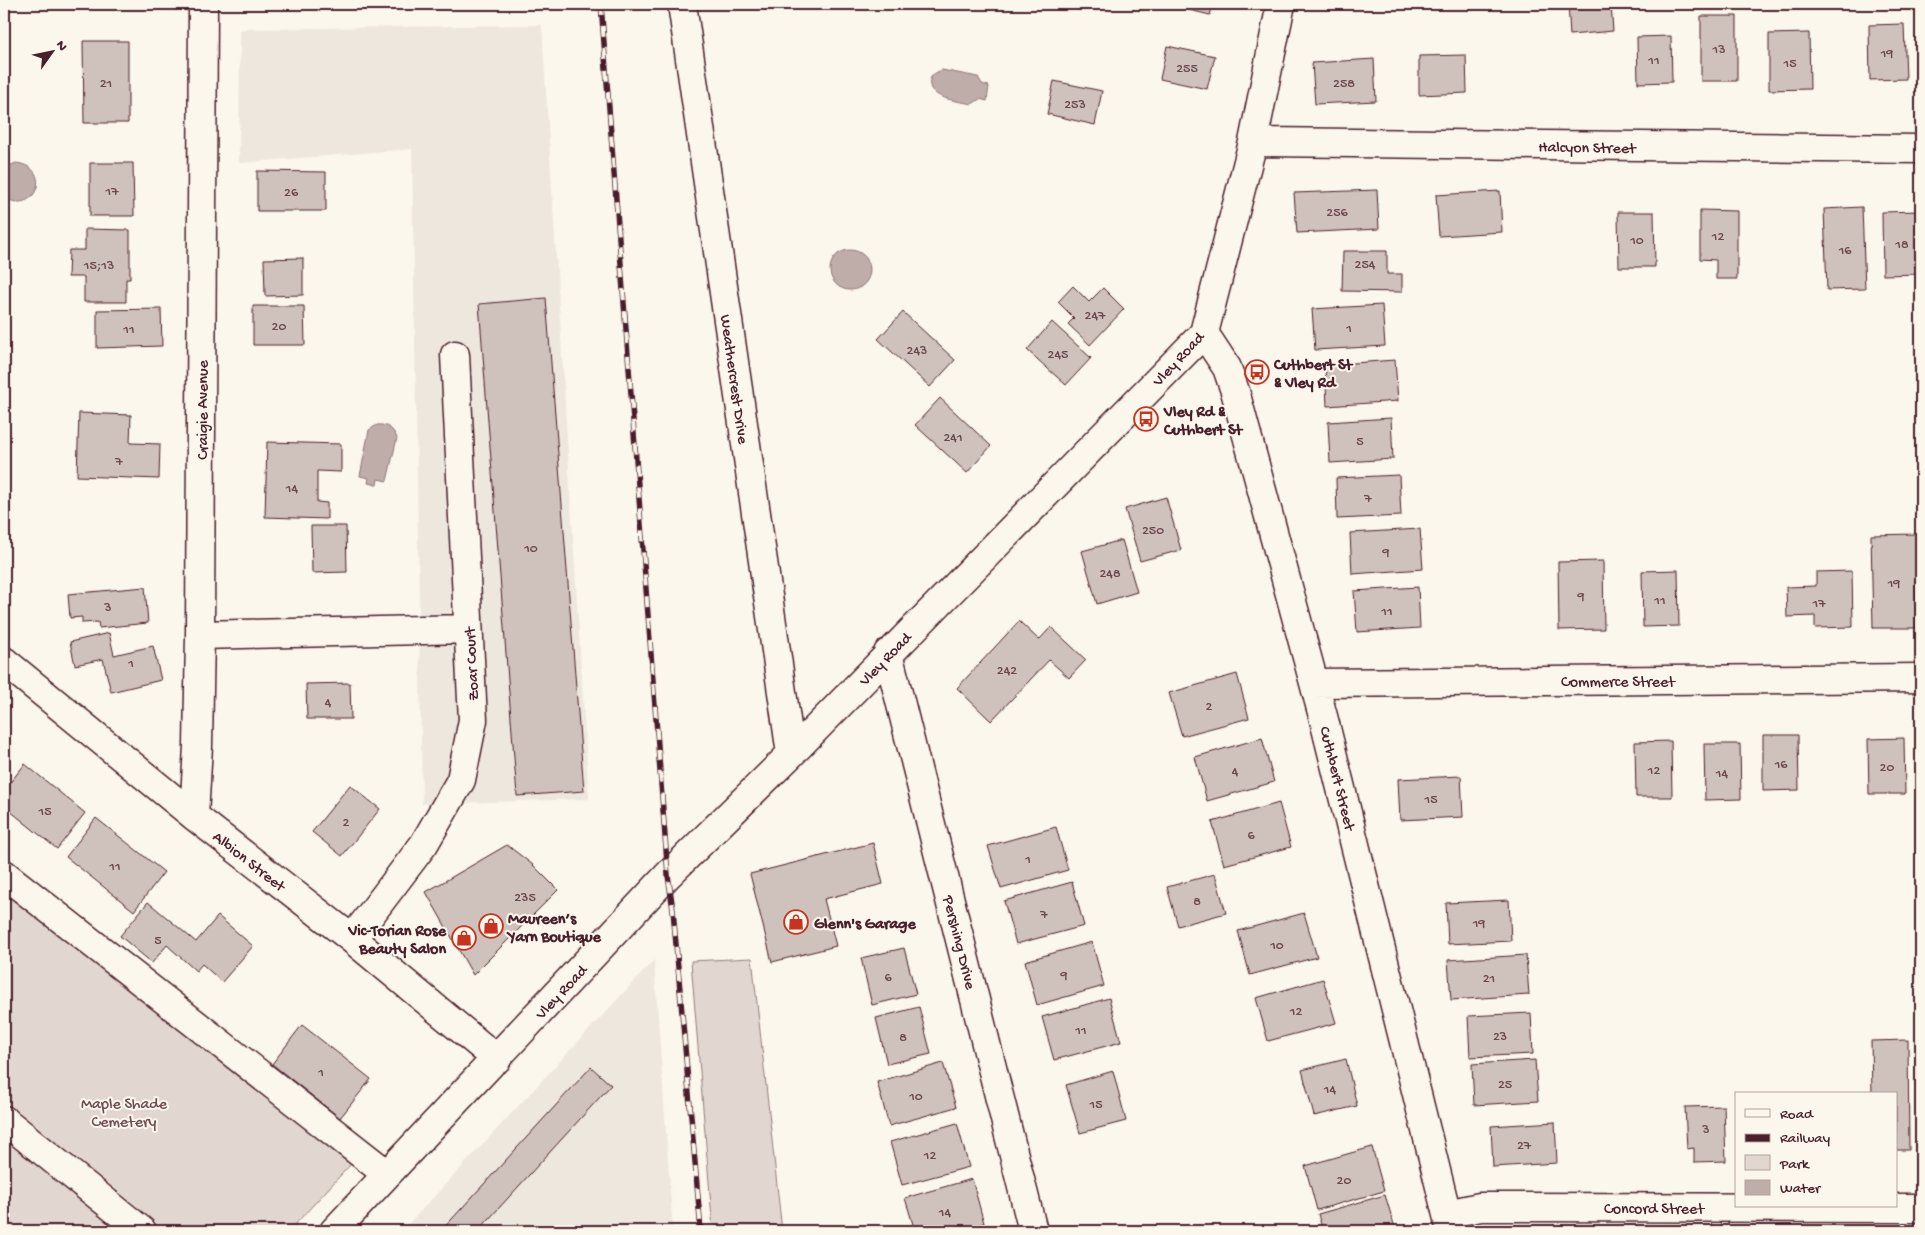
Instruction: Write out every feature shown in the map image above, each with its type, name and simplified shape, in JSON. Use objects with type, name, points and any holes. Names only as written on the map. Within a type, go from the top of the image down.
[{"type":"street","name":"Craigie Avenue","points":[[194,816],[198,746],[200,635],[203,4]]},
{"type":"street","name":"Weathercrest Drive","points":[[682,4],[791,754]]},
{"type":"street","name":"Vley Road","points":[[334,1231],[668,875],[791,754],[1204,333],[1253,142],[1281,4]]},
{"type":"street","name":"Halcyon Street","points":[[1253,142],[1921,149]]},
{"type":"street","name":"Cuthbert Street","points":[[1204,333],[1227,368],[1235,391],[1314,682],[1449,1222]]},
{"type":"street","name":"Zoar Court","points":[[352,939],[424,844],[460,780],[473,720],[455,355]]},
{"type":"street","points":[[200,635],[468,629]]},
{"type":"street","name":"Pershing Drive","points":[[888,653],[1033,1231]]},
{"type":"street","name":"Albion Street","points":[[4,661],[194,816],[352,939],[497,1059]]},
{"type":"street","name":"Commerce Street","points":[[1314,682],[1921,678]]},
{"type":"street","points":[[4,874],[387,1174]]},
{"type":"street","points":[[4,1120],[142,1231]]},
{"type":"street","name":"Concord Street","points":[[1449,1222],[1480,1207],[1735,1208]]},
{"type":"street","name":"Concord Street","points":[[1898,1208],[1921,1208]]},
{"type":"shaded area","points":[[542,25],[589,799],[422,804],[412,149],[239,163],[240,29]]},
{"type":"shaded area","points":[[654,960],[673,1231],[402,1231]]},
{"type":"green space","name":"Maple Shade Cemetery","points":[[4,860],[364,1150],[289,1231],[4,1231]]},
{"type":"green space","points":[[752,958],[782,1231],[713,1231],[691,961]]},
{"type":"water","points":[[942,70],[978,77],[982,84],[989,86],[987,101],[980,99],[972,104],[938,95],[930,86],[930,80],[936,72]]},
{"type":"water","points":[[16,163],[28,166],[35,173],[38,181],[32,197],[24,201],[15,202],[4,197],[4,168]]},
{"type":"water","points":[[846,250],[854,250],[861,253],[867,259],[870,270],[867,281],[861,287],[854,290],[846,290],[839,287],[833,281],[830,274],[830,266],[833,259],[839,253]]},
{"type":"water","points":[[377,425],[384,425],[390,428],[397,438],[387,481],[378,479],[377,485],[368,483],[369,478],[360,476],[369,430]]},
{"type":"building","points":[[1187,4],[1213,4],[1210,15],[1185,9]]},
{"type":"building","points":[[1568,4],[1611,4],[1613,31],[1570,35]]},
{"type":"building","points":[[1701,16],[1737,16],[1737,81],[1701,81]]},
{"type":"building","points":[[1904,24],[1906,79],[1870,80],[1869,25]]},
{"type":"building","points":[[1809,33],[1810,89],[1769,90],[1769,34]]},
{"type":"building","points":[[1671,36],[1672,82],[1638,83],[1637,37]]},
{"type":"building","points":[[83,41],[128,41],[128,123],[84,123]]},
{"type":"building","points":[[1167,46],[1215,56],[1207,89],[1160,79]]},
{"type":"building","points":[[1466,55],[1467,93],[1419,95],[1419,56]]},
{"type":"building","points":[[1374,59],[1376,101],[1315,104],[1312,63]]},
{"type":"building","points":[[1054,81],[1102,91],[1095,125],[1047,114]]},
{"type":"building","points":[[90,163],[133,163],[134,216],[90,216]]},
{"type":"building","points":[[257,171],[326,172],[326,211],[257,211]]},
{"type":"building","points":[[1377,190],[1379,229],[1297,233],[1294,193]]},
{"type":"building","points":[[1500,191],[1502,232],[1439,236],[1436,195]]},
{"type":"building","points":[[1862,207],[1865,289],[1827,290],[1824,209]]},
{"type":"building","points":[[1700,210],[1737,211],[1737,279],[1716,279],[1716,260],[1700,259]]},
{"type":"building","points":[[1921,211],[1921,274],[1883,275],[1882,212]]},
{"type":"building","points":[[1618,212],[1654,212],[1655,267],[1619,267]]},
{"type":"building","points":[[85,229],[130,230],[130,279],[126,279],[126,302],[84,302],[84,277],[68,277],[69,250],[85,250]]},
{"type":"building","points":[[1343,251],[1387,251],[1387,274],[1402,274],[1402,292],[1342,291]]},
{"type":"building","points":[[303,258],[303,295],[265,296],[264,259]]},
{"type":"building","points":[[1073,286],[1089,302],[1103,288],[1124,309],[1090,345],[1068,324],[1074,318],[1058,302]]},
{"type":"building","points":[[546,298],[584,791],[517,796],[479,304]]},
{"type":"building","points":[[1382,305],[1385,346],[1315,350],[1312,309]]},
{"type":"building","points":[[253,306],[304,306],[305,345],[253,345]]},
{"type":"building","points":[[161,309],[162,346],[97,348],[97,310]]},
{"type":"building","points":[[903,312],[955,360],[930,387],[878,339]]},
{"type":"building","points":[[1052,322],[1091,358],[1066,385],[1027,350]]},
{"type":"building","points":[[1395,360],[1398,401],[1327,406],[1325,365]]},
{"type":"building","points":[[940,398],[991,446],[967,473],[915,425]]},
{"type":"building","points":[[79,413],[131,415],[130,443],[160,444],[159,479],[77,476]]},
{"type":"building","points":[[1391,418],[1393,459],[1330,463],[1328,422]]},
{"type":"building","points":[[267,442],[341,444],[341,472],[317,471],[317,502],[327,503],[327,519],[265,517]]},
{"type":"building","points":[[1399,475],[1401,516],[1337,519],[1336,478]]},
{"type":"building","points":[[1166,497],[1181,550],[1140,561],[1125,509]]},
{"type":"building","points":[[311,526],[346,526],[347,572],[312,573]]},
{"type":"building","points":[[1420,529],[1423,569],[1352,574],[1350,533]]},
{"type":"building","points":[[1916,534],[1917,628],[1873,628],[1871,535]]},
{"type":"building","points":[[1122,540],[1137,592],[1097,604],[1082,551]]},
{"type":"building","points":[[1603,561],[1604,629],[1559,630],[1558,562]]},
{"type":"building","points":[[1678,570],[1679,626],[1643,627],[1642,571]]},
{"type":"building","points":[[1852,571],[1853,627],[1815,628],[1815,616],[1787,617],[1786,587],[1816,586],[1816,572]]},
{"type":"building","points":[[145,587],[148,623],[99,628],[98,622],[82,623],[82,617],[70,618],[68,594]]},
{"type":"building","points":[[1418,587],[1420,628],[1357,632],[1354,591]]},
{"type":"building","points":[[1019,621],[1039,640],[1051,627],[1086,660],[1069,678],[1049,660],[991,721],[957,688]]},
{"type":"building","points":[[109,633],[114,655],[153,646],[161,680],[111,692],[103,659],[75,665],[70,642]]},
{"type":"building","points":[[1237,674],[1249,718],[1182,736],[1169,693]]},
{"type":"building","points":[[350,683],[351,719],[307,719],[306,684]]},
{"type":"building","points":[[1763,735],[1798,735],[1799,790],[1763,791]]},
{"type":"building","points":[[1262,738],[1274,782],[1207,801],[1195,757]]},
{"type":"building","points":[[1904,738],[1905,794],[1869,794],[1868,739]]},
{"type":"building","points":[[1671,741],[1672,797],[1636,797],[1635,742]]},
{"type":"building","points":[[1704,744],[1740,744],[1741,799],[1705,800]]},
{"type":"building","points":[[25,764],[85,813],[57,849],[4,806],[4,790]]},
{"type":"building","points":[[1461,776],[1463,817],[1400,820],[1398,779]]},
{"type":"building","points":[[350,785],[380,809],[342,856],[312,832]]},
{"type":"building","points":[[1279,803],[1291,847],[1224,865],[1212,822]]},
{"type":"building","points":[[96,818],[164,872],[134,911],[66,857]]},
{"type":"building","points":[[1056,827],[1068,870],[1001,889],[988,846]]},
{"type":"building","name":"Glenn's Garage","points":[[873,843],[883,884],[824,899],[836,946],[772,962],[750,874]]},
{"type":"building","points":[[507,845],[533,865],[558,890],[473,975],[426,892]]},
{"type":"building","points":[[1215,874],[1226,913],[1178,926],[1167,887]]},
{"type":"building","points":[[1072,882],[1084,926],[1016,944],[1004,901]]},
{"type":"building","points":[[1509,900],[1511,941],[1448,944],[1446,903]]},
{"type":"building","points":[[148,902],[196,942],[218,916],[253,946],[222,982],[202,964],[196,971],[167,945],[152,963],[120,936]]},
{"type":"building","points":[[1304,913],[1317,957],[1250,975],[1238,931]]},
{"type":"building","points":[[1092,942],[1104,986],[1037,1005],[1025,961]]},
{"type":"building","points":[[904,948],[916,994],[872,1005],[861,958]]},
{"type":"building","points":[[1526,955],[1529,995],[1451,1000],[1448,960]]},
{"type":"building","points":[[1323,979],[1336,1023],[1268,1041],[1256,998]]},
{"type":"building","points":[[1109,998],[1121,1042],[1054,1060],[1042,1017]]},
{"type":"building","points":[[919,1007],[931,1054],[887,1064],[876,1018]]},
{"type":"building","points":[[1531,1013],[1533,1054],[1470,1057],[1468,1016]]},
{"type":"building","points":[[302,1025],[371,1079],[340,1118],[272,1064]]},
{"type":"building","points":[[1908,1040],[1909,1150],[1898,1150],[1898,1092],[1872,1092],[1871,1041]]},
{"type":"building","points":[[1346,1059],[1357,1106],[1314,1116],[1302,1070]]},
{"type":"building","points":[[1535,1060],[1538,1101],[1474,1105],[1472,1064]]},
{"type":"building","points":[[943,1063],[956,1107],[889,1126],[877,1082]]},
{"type":"building","points":[[591,1067],[611,1085],[478,1231],[441,1231]]},
{"type":"building","points":[[1113,1071],[1126,1121],[1080,1133],[1066,1085]]},
{"type":"building","points":[[1724,1106],[1726,1161],[1694,1162],[1694,1148],[1687,1149],[1685,1107]]},
{"type":"building","points":[[1555,1122],[1557,1163],[1493,1167],[1491,1126]]},
{"type":"building","points":[[957,1123],[969,1167],[902,1185],[890,1142]]},
{"type":"building","points":[[1372,1147],[1384,1191],[1317,1210],[1305,1166]]},
{"type":"building","points":[[972,1179],[984,1223],[956,1231],[915,1231],[905,1198]]},
{"type":"building","points":[[1385,1195],[1396,1231],[1323,1231],[1318,1214]]},
{"type":"railway","points":[[601,4],[668,875],[673,910],[701,1231]]},
{"type":"place","name":"Cuthbert St & Vley Rd","points":[[1257,372]]},
{"type":"place","name":"Vley Rd & Cuthbert St","points":[[1146,419]]},
{"type":"place","name":"Glenn's Garage","points":[[796,922]]},
{"type":"place","name":"Maureen’s Yarn Boutique","points":[[491,926]]},
{"type":"place","name":"Vic-Torian Rose Beauty Salon","points":[[464,938]]}]
